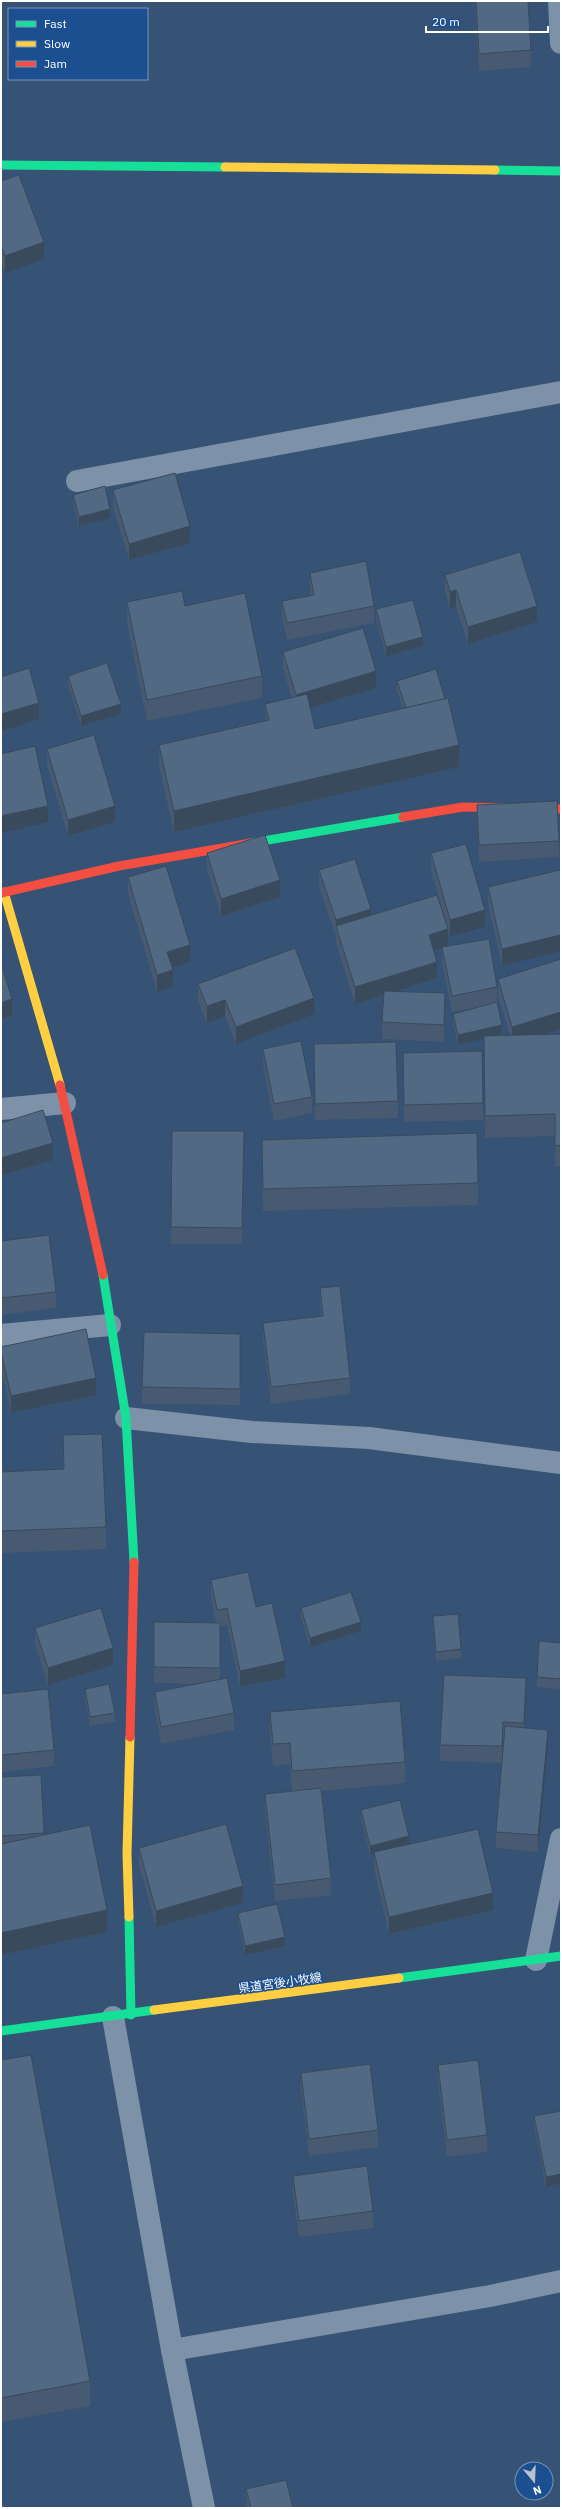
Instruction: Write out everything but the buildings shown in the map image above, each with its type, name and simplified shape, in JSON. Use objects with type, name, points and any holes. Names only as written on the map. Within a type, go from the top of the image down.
[{"type":"street","points":[[559,1],[561,43]]},
{"type":"street","points":[[1,165],[561,171]]},
{"type":"street","points":[[77,481],[561,392]]},
{"type":"street","points":[[204,2508],[172,2350],[122,2016],[135,1575],[126,1418],[110,1325],[104,1279],[65,1103],[2,892],[119,866],[462,807],[561,809]]},
{"type":"street","points":[[1,1109],[65,1103]]},
{"type":"street","points":[[1,1335],[110,1325]]},
{"type":"street","points":[[126,1418],[252,1432],[370,1438],[561,1463]]},
{"type":"street","points":[[536,1960],[561,1839]]},
{"type":"street","name":"県道宮後小牧線","points":[[1,2031],[561,1956]]},
{"type":"street","points":[[172,2350],[490,2296],[561,2281]]},
{"type":"traffic: fast","points":[[1,165],[225,167]]},
{"type":"traffic: fast","points":[[495,170],[561,171]]},
{"type":"traffic: fast","points":[[251,843],[403,817]]},
{"type":"traffic: fast","points":[[103,1275],[126,1418],[134,1562]]},
{"type":"traffic: fast","points":[[129,1917],[131,2015]]},
{"type":"traffic: fast","points":[[399,1978],[561,1956]]},
{"type":"traffic: fast","points":[[1,2031],[154,2010]]},
{"type":"traffic: slow","points":[[225,167],[495,170]]},
{"type":"traffic: slow","points":[[4,892],[60,1085]]},
{"type":"traffic: slow","points":[[129,1917],[127,1854],[130,1737]]},
{"type":"traffic: slow","points":[[154,2010],[399,1978]]},
{"type":"traffic: jam","points":[[403,817],[463,807],[561,809]]},
{"type":"traffic: jam","points":[[1,893],[119,866],[251,843]]},
{"type":"traffic: jam","points":[[60,1085],[103,1275]]},
{"type":"traffic: jam","points":[[130,1737],[134,1562]]}]
